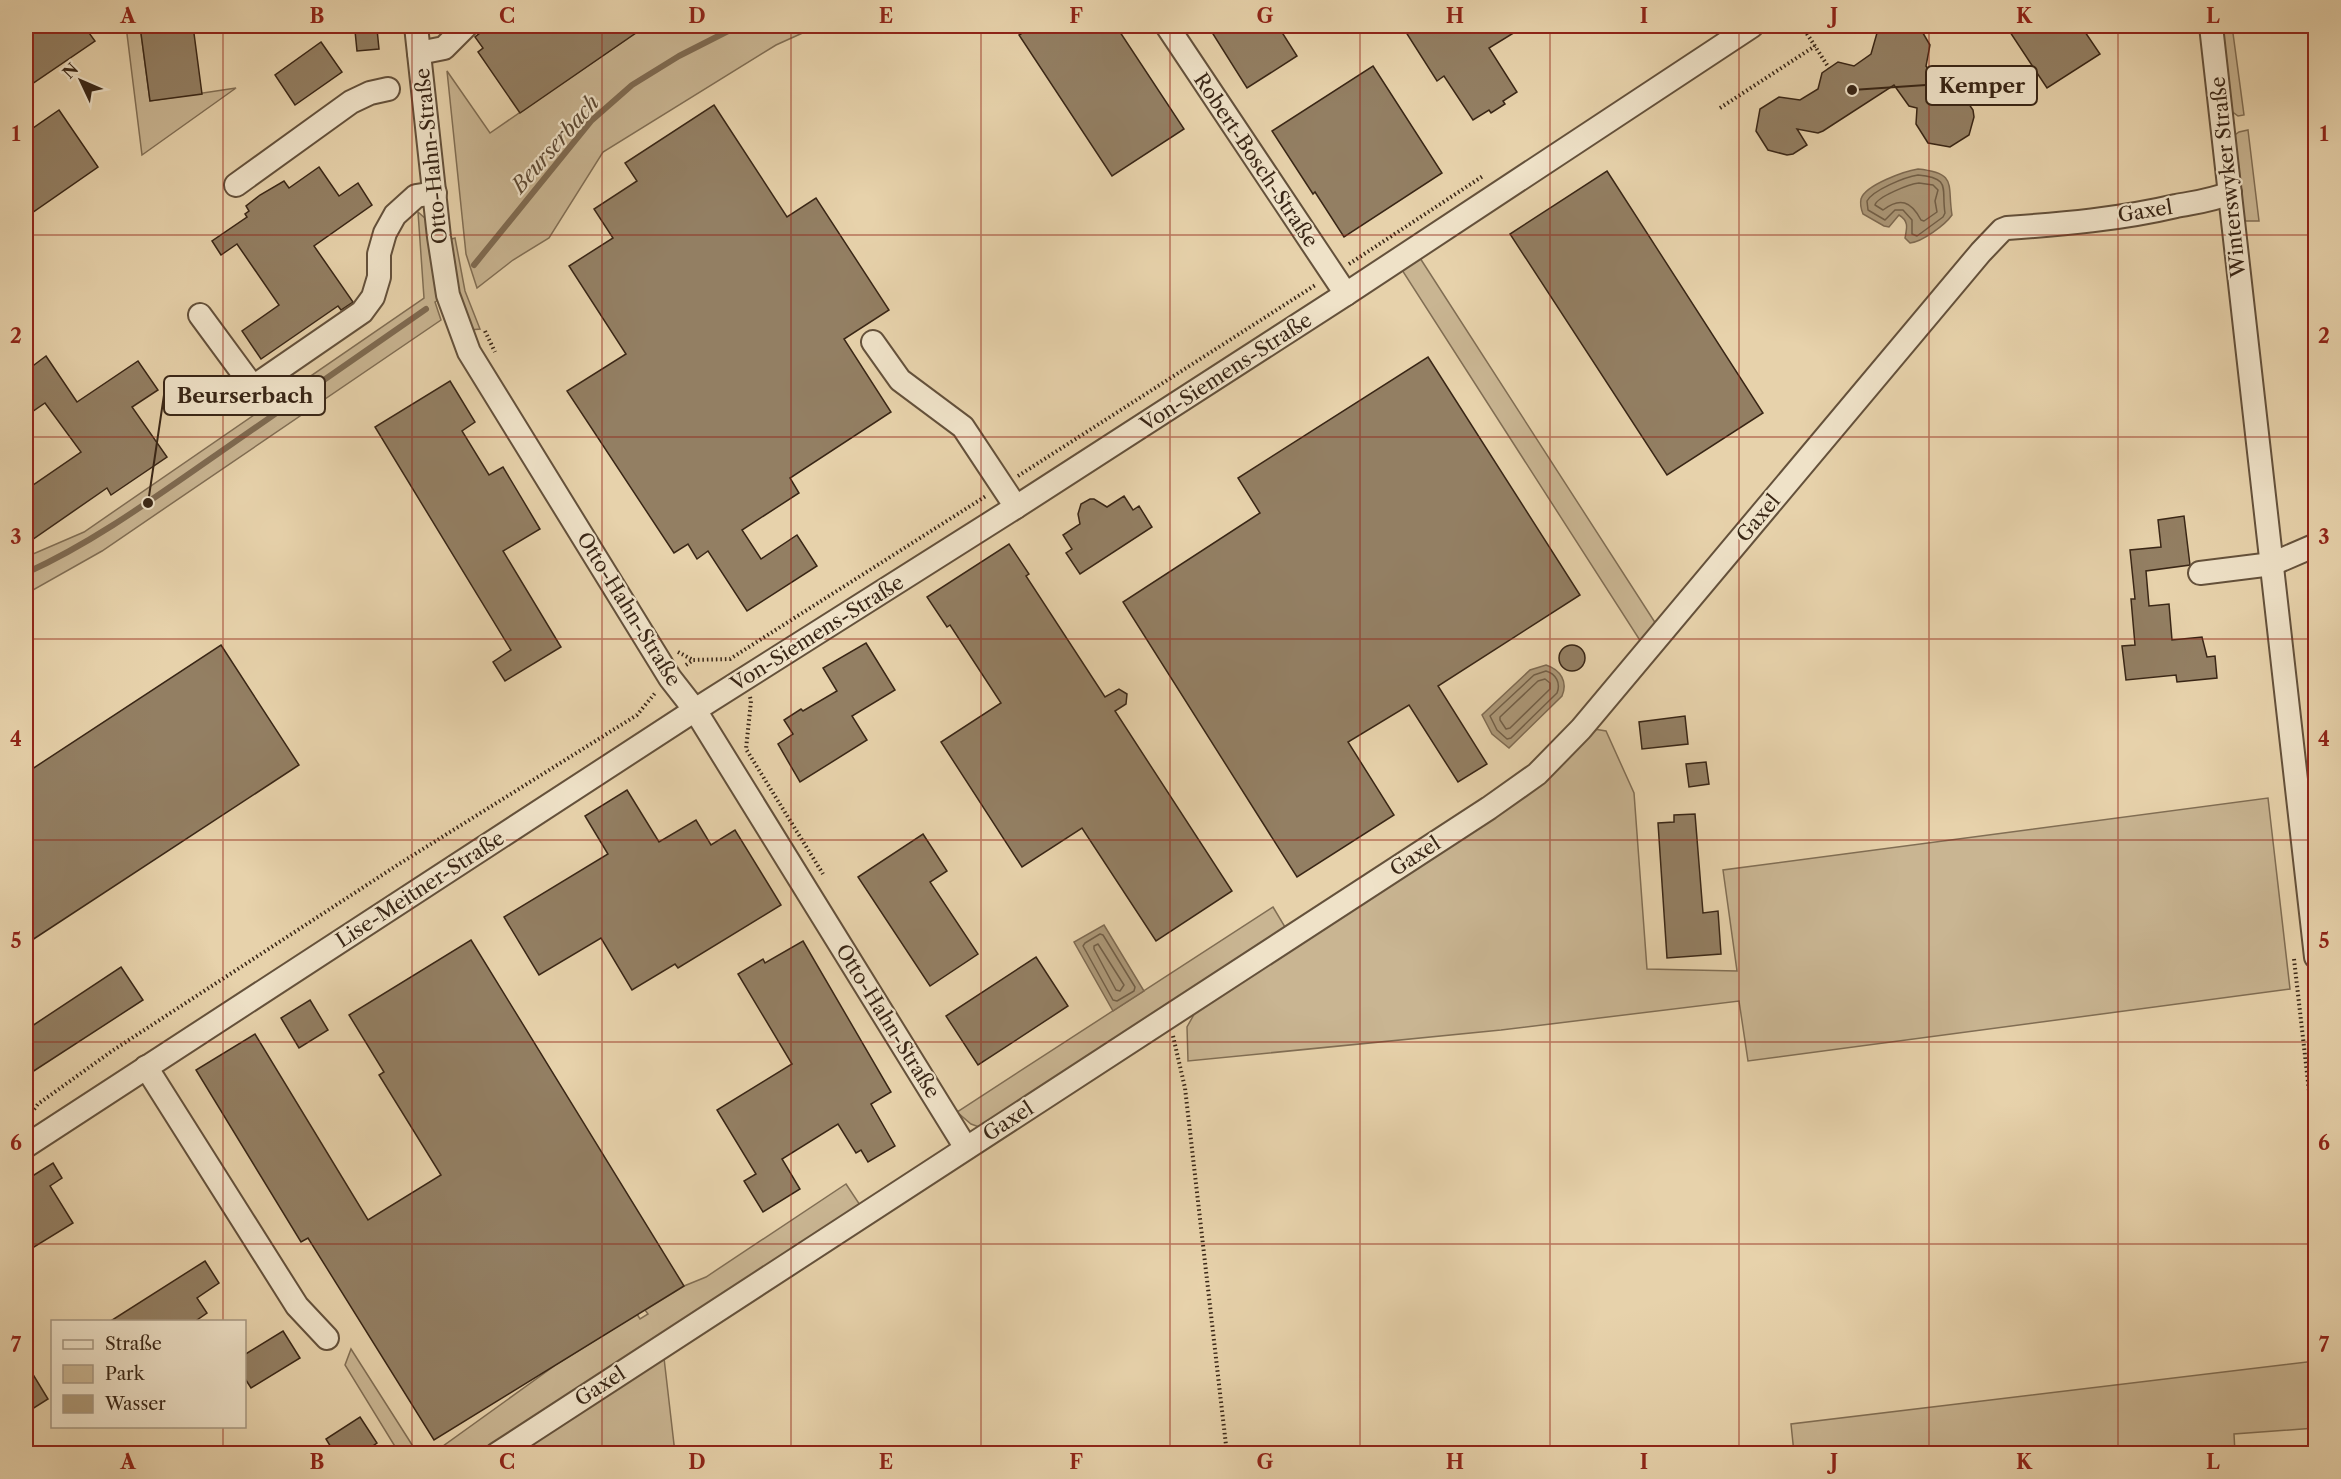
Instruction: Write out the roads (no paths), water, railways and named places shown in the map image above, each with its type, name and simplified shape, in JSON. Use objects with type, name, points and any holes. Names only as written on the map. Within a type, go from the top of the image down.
[{"type":"street","name":"Otto-Hahn-Straße","points":[[416,26],[439,237],[448,295],[469,352],[670,678],[695,710],[966,1148]]},
{"type":"street","points":[[419,53],[444,48],[466,26]]},
{"type":"street","name":"Robert-Bosch-Straße","points":[[1167,26],[1346,294]]},
{"type":"street","name":"Von-Siemens-Straße","points":[[695,710],[1346,294],[1752,26]]},
{"type":"street","name":"Winterswyker Straße","points":[[2211,26],[2316,957]]},
{"type":"street","points":[[236,185],[351,102],[370,93],[388,89]]},
{"type":"street","points":[[200,315],[253,387],[362,312],[374,297],[379,277],[379,254],[385,233],[395,215],[416,196],[435,192]]},
{"type":"street","name":"Gaxel","points":[[497,1454],[1490,808],[1537,774],[1581,729],[2002,230],[2160,211],[2209,201],[2230,194]]},
{"type":"street","points":[[873,342],[900,380],[963,427],[1016,507]]},
{"type":"street","points":[[2200,573],[2272,564],[2316,545]]},
{"type":"street","name":"Lise-Meitner-Straße","points":[[26,1146],[695,710]]},
{"type":"street","points":[[146,1067],[297,1306],[327,1338]]},
{"type":"water","points":[[1918,169],[1945,177],[1950,188],[1952,215],[1921,240],[1910,243],[1905,238],[1906,225],[1902,217],[1899,215],[1889,227],[1884,226],[1863,214],[1861,199],[1877,184]]},
{"type":"water","points":[[1546,665],[1556,670],[1562,677],[1564,691],[1562,696],[1509,748],[1492,734],[1482,715],[1530,670]]},
{"type":"water","points":[[1104,925],[1144,991],[1113,1011],[1074,942]]},
{"type":"waterway","name":"Beurserbach","points":[[474,265],[591,121],[632,85],[679,56],[738,26]]},
{"type":"waterway","name":"Beurserbach","points":[[26,573],[76,548],[170,487],[426,309]]},
{"type":"place","name":"Kemper","points":[[1852,90]]},
{"type":"place","name":"Beurserbach","points":[[148,503]]}]
